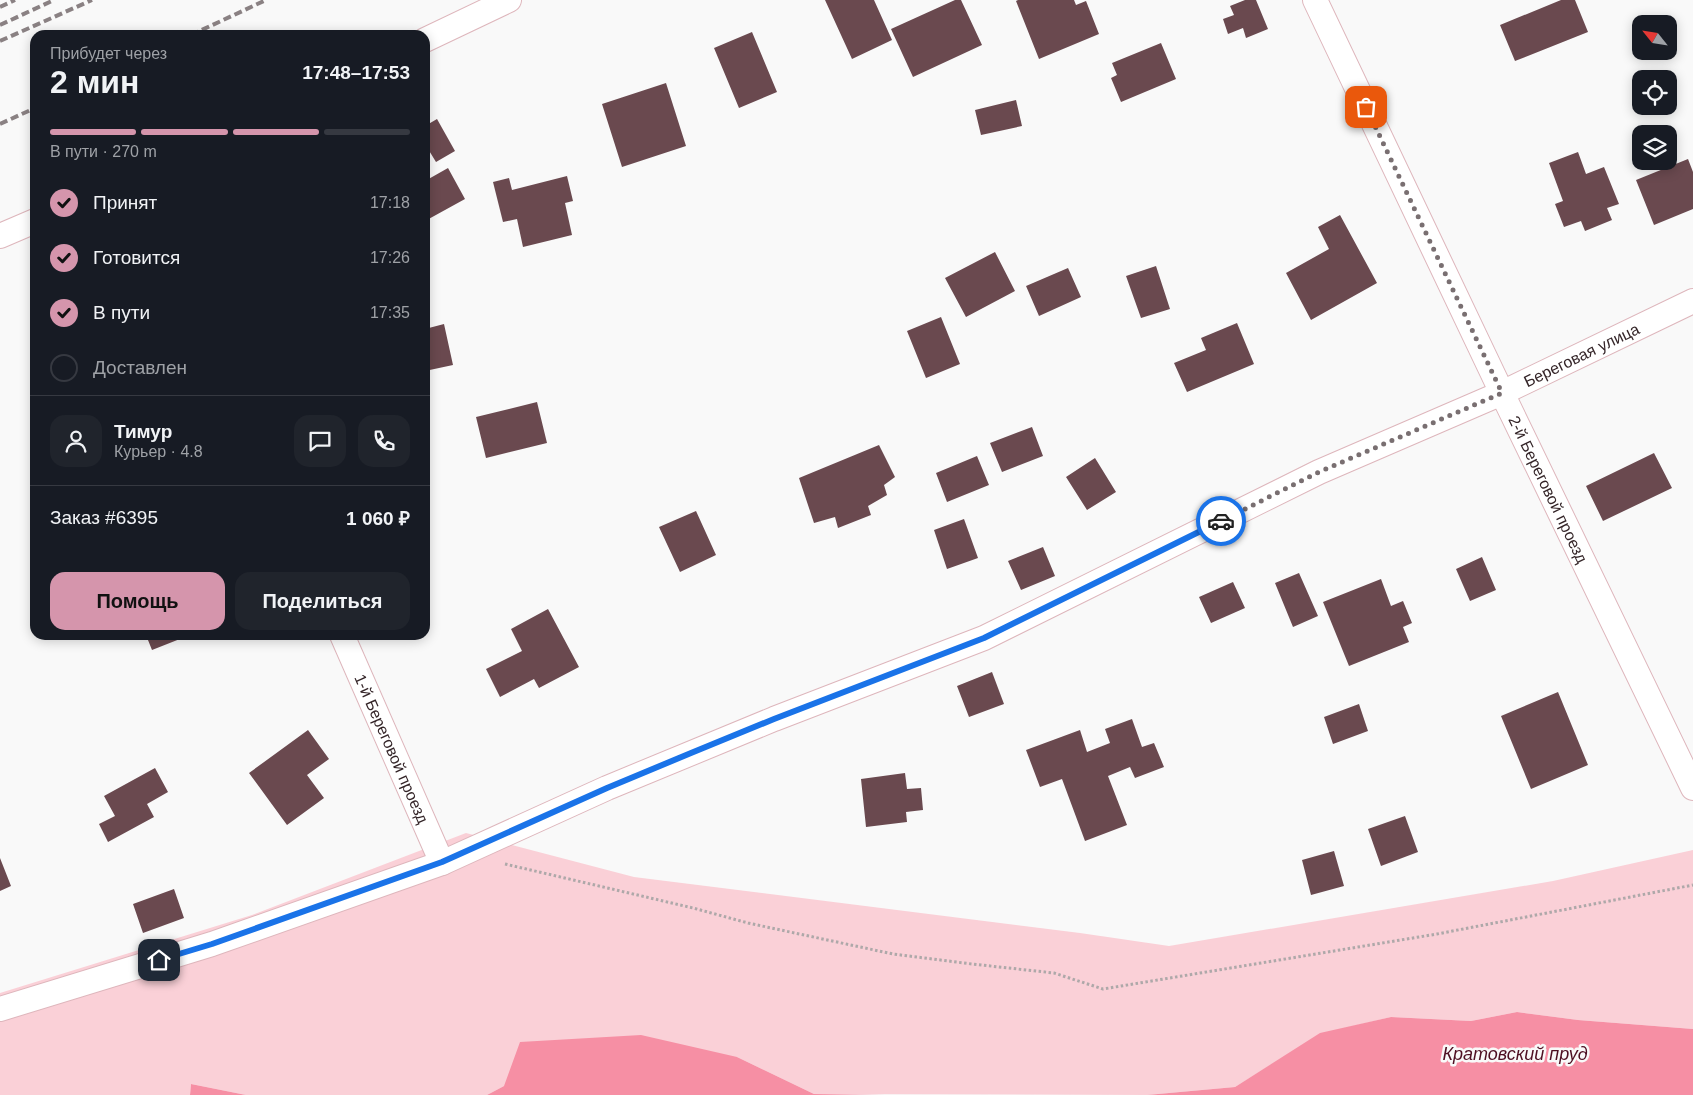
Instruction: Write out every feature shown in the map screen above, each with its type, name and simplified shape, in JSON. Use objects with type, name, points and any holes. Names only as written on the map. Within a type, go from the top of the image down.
[{"type":"street","points":[[430,38],[509,0]]},
{"type":"street","name":"2-й Береговой проезд","points":[[1315,0],[1693,788]]},
{"type":"street","points":[[0,236],[30,223]]},
{"type":"street","name":"Береговая улица","points":[[0,1009],[212,944],[442,862],[625,780],[774,719],[984,638],[1319,472],[1502,393],[1693,301]]},
{"type":"street","name":"1-й Береговой проезд","points":[[344,640],[442,862]]},
{"type":"path","points":[[496,862],[748,923],[893,954],[1054,972],[1103,990],[1437,934],[1693,885]]},
{"type":"shaded area","points":[[466,833],[634,877],[1080,933],[1169,946],[1553,881],[1693,850],[1693,1029],[1578,1020],[1517,1012],[1471,1021],[1391,1017],[1320,1034],[1235,1087],[1147,1095],[814,1094],[737,1057],[504,1086],[487,1095],[246,1095],[191,1084],[190,1095],[0,1095],[0,993],[252,915]]},
{"type":"water","name":"Кратовский пруд","points":[[1517,1012],[1578,1020],[1693,1029],[1693,1095],[1147,1095],[1235,1087],[1320,1033],[1391,1017],[1471,1021]]},
{"type":"water","points":[[641,1035],[737,1057],[814,1094],[885,1095],[487,1095],[504,1086],[520,1042]]},
{"type":"water","points":[[191,1084],[246,1095],[190,1095]]},
{"type":"building","points":[[825,0],[874,0],[892,40],[852,59]]},
{"type":"building","points":[[955,0],[961,0],[982,45],[913,77],[891,29]]},
{"type":"building","points":[[1074,0],[1076,5],[1086,1],[1099,34],[1039,59],[1016,1]]},
{"type":"building","points":[[1245,0],[1256,0],[1268,29],[1246,38],[1243,28],[1228,34],[1223,19],[1234,15],[1230,6]]},
{"type":"building","points":[[1561,0],[1575,0],[1588,32],[1515,61],[1500,25]]},
{"type":"building","points":[[752,32],[777,92],[739,108],[714,48]]},
{"type":"building","points":[[1161,43],[1176,79],[1121,102],[1111,78],[1117,75],[1112,63]]},
{"type":"building","points":[[666,83],[686,146],[622,167],[602,104]]},
{"type":"building","points":[[1016,100],[1022,126],[981,135],[975,110]]},
{"type":"building","points":[[437,119],[455,151],[436,162],[430,152],[430,123]]},
{"type":"building","points":[[1578,152],[1586,174],[1604,167],[1619,204],[1607,208],[1612,220],[1585,231],[1581,221],[1564,227],[1555,204],[1563,201],[1549,163]]},
{"type":"building","points":[[1688,159],[1693,172],[1693,209],[1654,225],[1636,180],[1661,170],[1677,170],[1677,163]]},
{"type":"building","points":[[448,168],[465,199],[430,218],[430,178]]},
{"type":"building","points":[[567,176],[573,201],[565,203],[572,235],[523,247],[517,219],[503,222],[493,182],[509,178],[512,190]]},
{"type":"building","points":[[1340,215],[1377,283],[1311,320],[1286,273],[1329,249],[1318,227]]},
{"type":"building","points":[[995,252],[1015,291],[966,317],[945,278]]},
{"type":"building","points":[[1156,266],[1170,309],[1141,318],[1126,276]]},
{"type":"building","points":[[1068,268],[1081,297],[1039,316],[1026,286]]},
{"type":"building","points":[[941,317],[960,364],[926,378],[907,331]]},
{"type":"building","points":[[1237,323],[1254,364],[1187,392],[1174,363],[1206,350],[1201,338]]},
{"type":"building","points":[[444,324],[453,365],[430,370],[430,328]]},
{"type":"building","points":[[537,402],[547,443],[486,458],[476,417]]},
{"type":"building","points":[[1032,427],[1043,456],[1002,472],[990,443]]},
{"type":"building","points":[[879,445],[895,477],[884,485],[887,495],[868,506],[871,515],[838,528],[835,517],[814,523],[799,478]]},
{"type":"building","points":[[1654,453],[1672,488],[1603,521],[1586,486]]},
{"type":"building","points":[[977,456],[989,485],[947,502],[936,473]]},
{"type":"building","points":[[1095,458],[1116,492],[1087,510],[1066,477]]},
{"type":"building","points":[[696,511],[716,555],[680,572],[659,527]]},
{"type":"building","points":[[964,519],[978,558],[947,569],[934,530]]},
{"type":"building","points":[[1043,547],[1055,576],[1021,590],[1008,561]]},
{"type":"building","points":[[1482,557],[1496,590],[1470,601],[1456,569]]},
{"type":"building","points":[[1299,573],[1318,616],[1293,627],[1275,583]]},
{"type":"building","points":[[1381,579],[1391,606],[1403,601],[1412,623],[1403,627],[1409,642],[1349,666],[1323,602]]},
{"type":"building","points":[[1233,582],[1245,608],[1211,623],[1199,597]]},
{"type":"building","points":[[548,609],[579,667],[539,688],[534,679],[500,697],[486,669],[522,651],[511,629]]},
{"type":"building","points":[[148,640],[177,640],[152,650]]},
{"type":"building","points":[[992,672],[1004,704],[969,717],[957,686]]},
{"type":"building","points":[[1558,692],[1588,765],[1531,789],[1501,716]]},
{"type":"building","points":[[1359,704],[1368,731],[1333,744],[1324,717]]},
{"type":"building","points":[[1132,719],[1142,747],[1154,743],[1164,767],[1135,778],[1130,767],[1108,776],[1127,825],[1085,841],[1062,779],[1040,787],[1026,750],[1080,730],[1087,752],[1110,743],[1105,729]]},
{"type":"building","points":[[308,730],[329,759],[307,775],[324,798],[287,825],[249,773]]},
{"type":"building","points":[[155,768],[168,792],[147,804],[154,817],[108,842],[99,824],[115,816],[104,796]]},
{"type":"building","points":[[905,773],[907,789],[921,788],[923,810],[906,812],[907,822],[866,827],[861,779]]},
{"type":"building","points":[[1405,816],[1418,852],[1381,866],[1368,829]]},
{"type":"building","points":[[1334,851],[1344,886],[1311,895],[1302,860]]},
{"type":"building","points":[[0,858],[11,886],[0,891]]},
{"type":"building","points":[[174,889],[184,918],[143,933],[133,904]]},
{"type":"railway","points":[[0,7],[15,0]]},
{"type":"railway","points":[[0,25],[54,0]]},
{"type":"railway","points":[[0,41],[92,0]]},
{"type":"railway","points":[[202,30],[266,0]]},
{"type":"railway","points":[[0,124],[30,110]]},
{"type":"way so far","points":[[1221,521],[1319,472],[1502,393],[1366,107]]},
{"type":"route","points":[[159,960],[212,944],[442,862],[607,788],[691,753],[984,638],[1221,521]]}]
